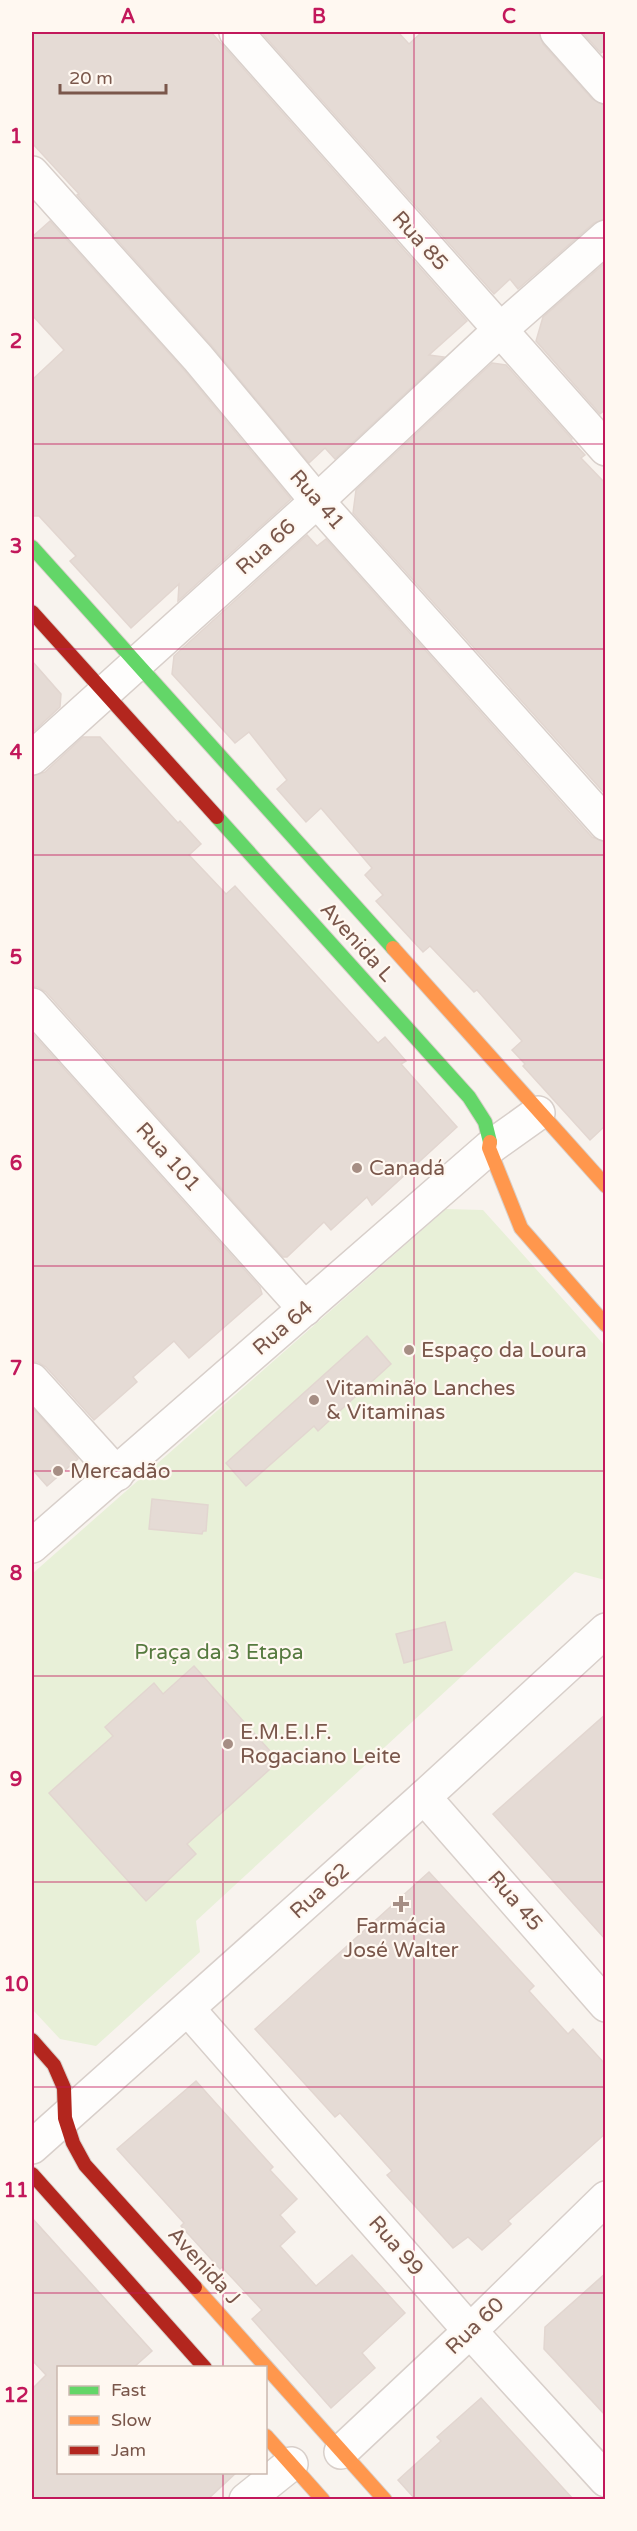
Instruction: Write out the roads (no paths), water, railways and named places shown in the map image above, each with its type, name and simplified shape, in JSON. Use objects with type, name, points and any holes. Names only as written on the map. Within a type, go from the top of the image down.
[{"type":"street","name":"Rua 85","points":[[236,32],[606,449]]},
{"type":"street","points":[[557,32],[606,87]]},
{"type":"street","name":"Rua 41","points":[[32,173],[198,358],[317,501],[606,824]]},
{"type":"street","name":"Rua 66","points":[[32,758],[317,501],[500,330],[606,237]]},
{"type":"street","name":"Avenida L","points":[[32,547],[135,665],[538,1113],[601,1169],[606,1185]]},
{"type":"street","name":"Avenida L","points":[[32,612],[469,1097],[484,1120],[492,1140],[489,1148],[521,1228],[606,1325]]},
{"type":"street","name":"Rua 101","points":[[32,1005],[305,1309]]},
{"type":"street","name":"Rua 64","points":[[32,1546],[489,1148],[538,1113]]},
{"type":"street","points":[[32,1380],[117,1474]]},
{"type":"street","name":"Rua 62","points":[[32,2147],[424,1797],[606,1630]]},
{"type":"street","name":"Rua 45","points":[[424,1797],[606,2005]]},
{"type":"street","name":"Rua 99","points":[[188,2009],[470,2331],[606,2480]]},
{"type":"street","name":"Avenida J","points":[[32,2040],[54,2064],[64,2088],[65,2118],[73,2143],[85,2165],[258,2366]]},
{"type":"street","points":[[32,2174],[204,2366]]},
{"type":"street","name":"Rua 60","points":[[341,2452],[470,2331],[606,2198]]},
{"type":"street","name":"Avenida J","points":[[267,2377],[385,2499]]},
{"type":"street","points":[[267,2437],[323,2499]]},
{"type":"street","points":[[246,2499],[291,2464]]},
{"type":"place","name":"Canadá","points":[[357,1168]]},
{"type":"place","name":"Espaço da Loura","points":[[409,1350]]},
{"type":"place","name":"Vitaminão Lanches & Vitaminas","points":[[314,1400]]},
{"type":"place","name":"Mercadão","points":[[58,1471]]},
{"type":"place","name":"E.M.E.I.F. Rogaciano Leite","points":[[228,1744]]},
{"type":"place","name":"Farmácia José Walter","points":[[401,1904]]},
{"type":"park label","name":"Praça da 3 Etapa","points":[[219,1652]]}]
